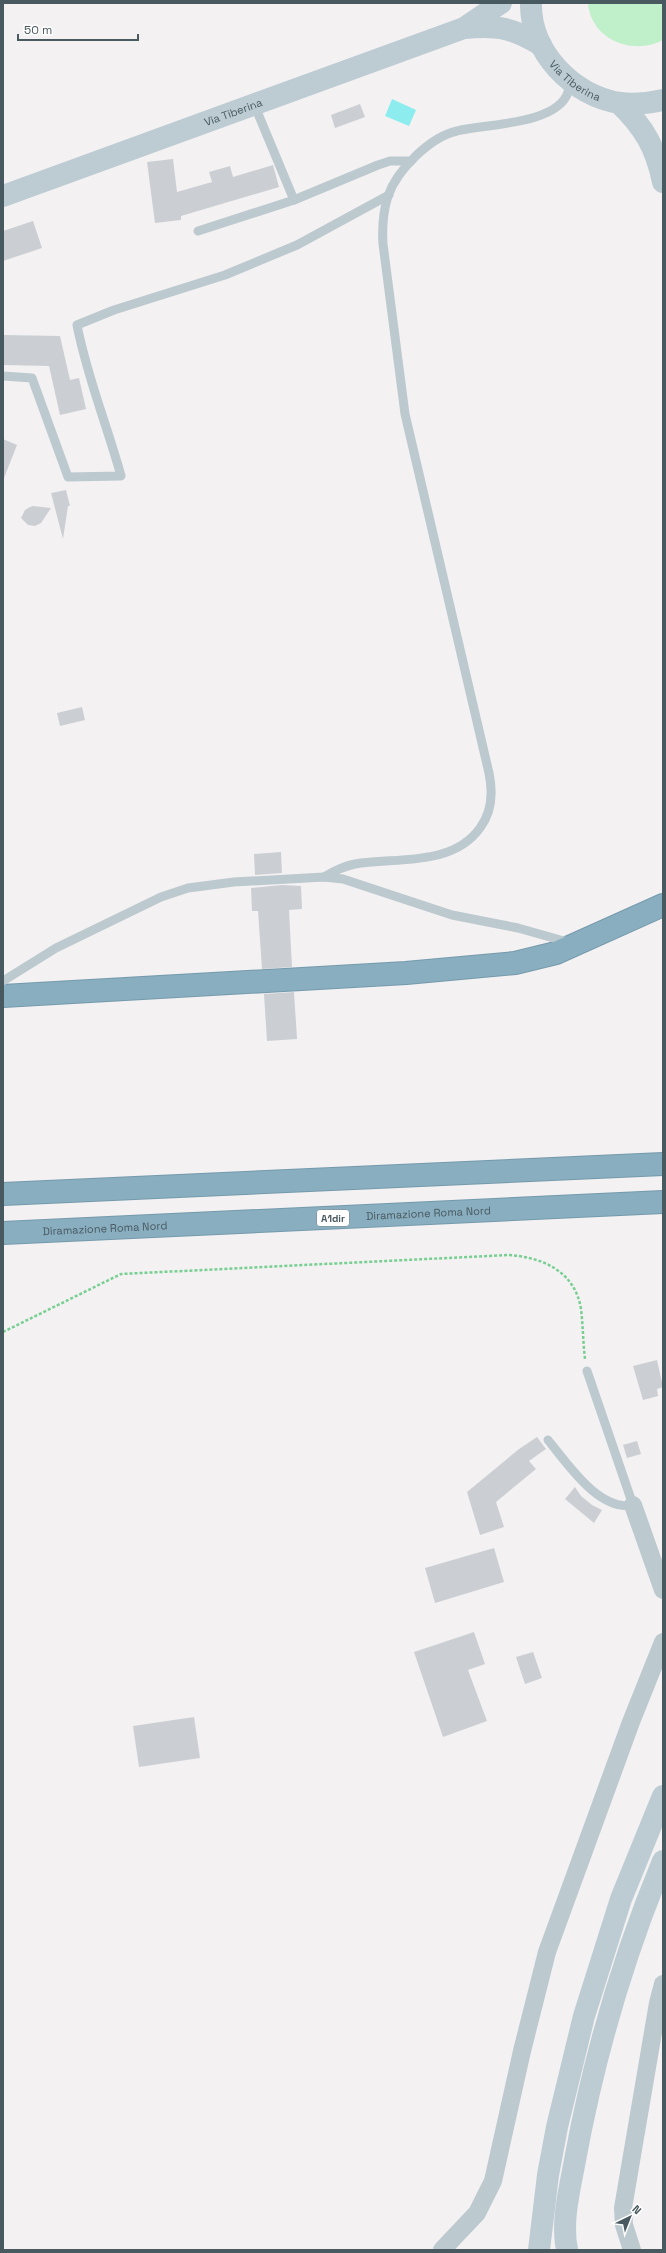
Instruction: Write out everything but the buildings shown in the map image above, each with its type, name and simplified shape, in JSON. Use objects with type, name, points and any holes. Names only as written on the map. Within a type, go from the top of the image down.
[{"type":"highway","points":[[3,996],[406,973],[508,964],[534,960],[576,944],[663,905]]},
{"type":"highway","points":[[3,1194],[663,1164]]},
{"type":"highway","name":"Diramazione Roma Nord","points":[[3,1233],[663,1202]]},
{"type":"main road","points":[[464,28],[501,3]]},
{"type":"main road","name":"Via Tiberina","points":[[531,3],[534,27],[541,45],[553,64],[569,80],[593,95],[620,103],[642,104],[663,100]]},
{"type":"main road","points":[[464,28],[495,26],[506,28],[516,31],[541,45]]},
{"type":"main road","name":"Via Tiberina","points":[[3,196],[464,28]]},
{"type":"main road","points":[[620,103],[645,132],[658,158],[663,182]]},
{"type":"main road","points":[[539,2250],[548,2175],[557,2127],[584,2016],[621,1899],[663,1796]]},
{"type":"main road","points":[[567,2250],[565,2238],[567,2208],[592,2077],[643,1908],[663,1860]]},
{"type":"street","points":[[633,1505],[663,1590]]},
{"type":"street","points":[[442,2250],[476,2213],[493,2181],[522,2051],[547,1952],[631,1722],[663,1642]]},
{"type":"street","points":[[632,2250],[624,2225],[623,2208],[656,2011],[663,1984]]},
{"type":"lane","points":[[324,877],[342,867],[355,864],[417,858],[450,851],[460,847],[475,835],[482,826],[487,815],[492,794],[489,773],[405,414],[383,244],[382,227],[389,195],[411,161],[431,142],[456,131],[512,123],[541,115],[559,103],[568,94],[569,80]]},
{"type":"lane","points":[[254,104],[294,200]]},
{"type":"lane","points":[[198,231],[294,200],[390,161],[411,161]]},
{"type":"lane","points":[[3,376],[32,378],[68,477],[121,476],[109,431],[84,361],[77,325],[121,308],[225,275],[297,245],[389,195]]},
{"type":"lane","points":[[3,981],[76,938],[172,893],[218,883],[324,877],[343,878],[452,915],[518,928],[576,944]]},
{"type":"lane","points":[[548,1440],[588,1488],[615,1505],[625,1507],[633,1505],[587,1371]]},
{"type":"path","points":[[3,1332],[121,1274],[508,1255],[522,1256],[547,1263],[562,1273],[572,1287],[581,1311],[587,1371]]},
{"type":"green space","points":[[588,3],[663,3],[663,40],[651,45],[639,46],[627,45],[615,41],[605,35],[597,27],[591,16]]},
{"type":"water","points":[[392,99],[416,110],[409,126],[385,116]]}]
